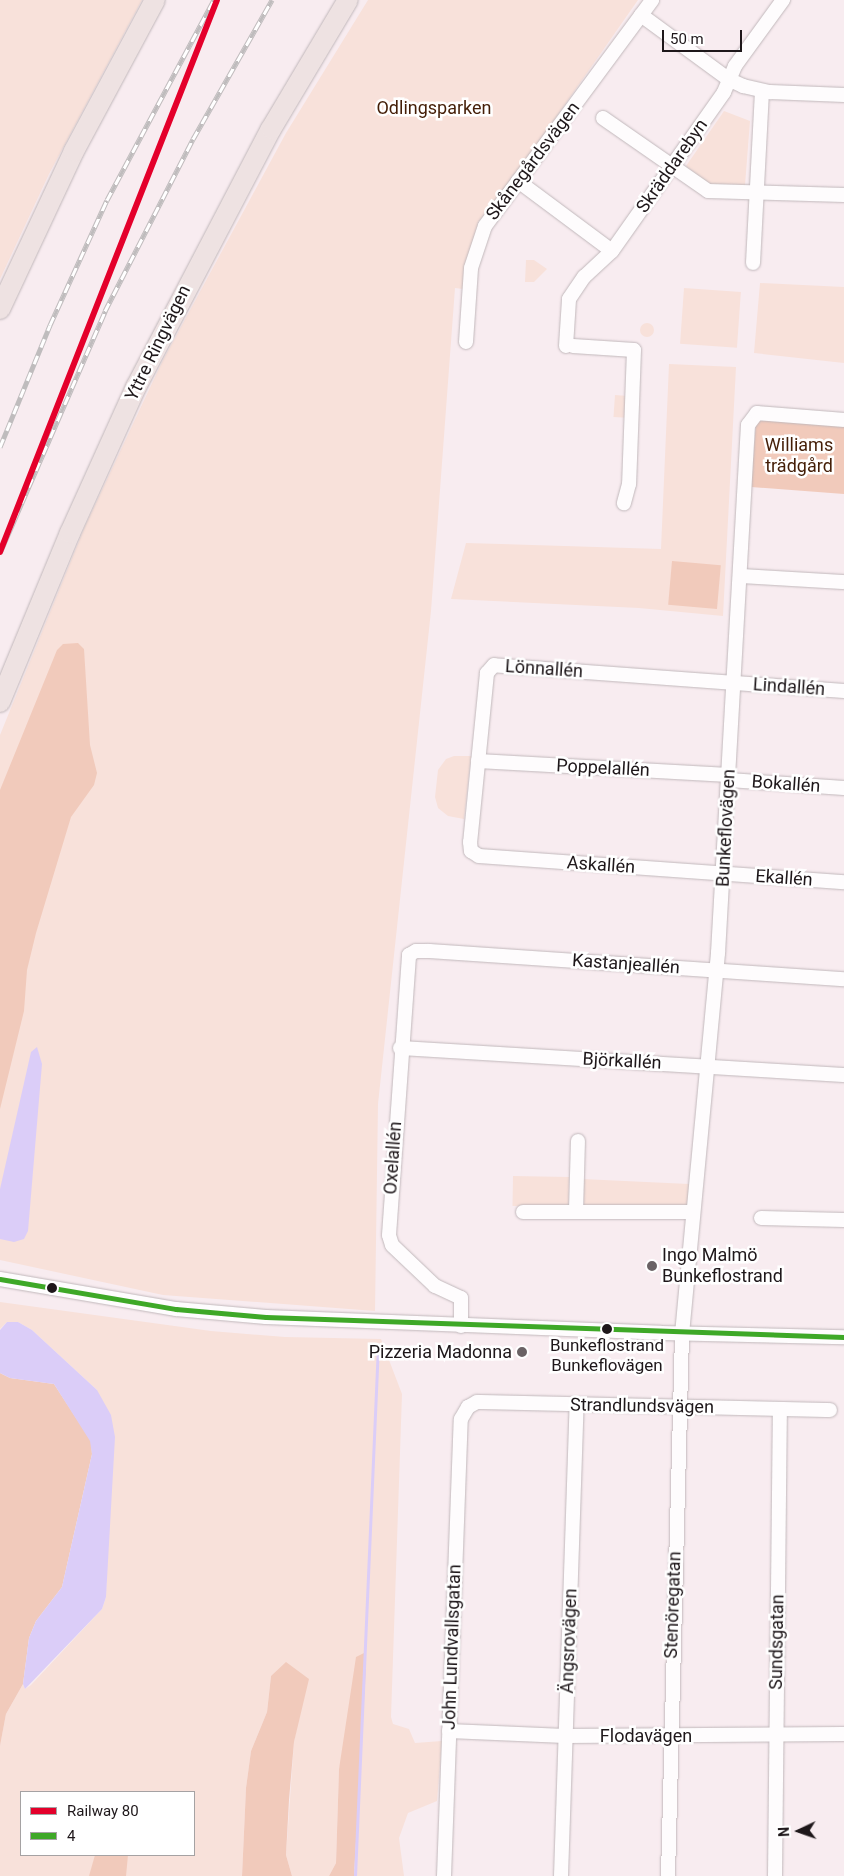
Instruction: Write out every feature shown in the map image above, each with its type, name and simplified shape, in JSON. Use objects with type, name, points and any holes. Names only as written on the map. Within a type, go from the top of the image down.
[{"type":"highway","points":[[0,308],[74,151],[155,0]]},
{"type":"highway","name":"Yttre Ringvägen","points":[[0,702],[70,533],[136,387],[271,129],[348,0]]},
{"type":"street","name":"Skånegårdsvägen","points":[[466,342],[471,268],[485,226],[652,0]]},
{"type":"street","name":"Skräddarebyn","points":[[624,503],[629,485],[634,350],[569,346],[569,299],[584,277],[612,251],[724,92],[728,80],[783,0]]},
{"type":"street","points":[[641,15],[728,80],[762,91],[844,95]]},
{"type":"street","points":[[753,263],[762,91]]},
{"type":"street","points":[[603,118],[708,191],[844,195]]},
{"type":"street","points":[[518,181],[612,251]]},
{"type":"street","name":"Bunkeflovägen","points":[[682,1334],[717,970],[750,418],[756,413],[844,420]]},
{"type":"street","points":[[740,576],[844,582]]},
{"type":"street","name":"Lönnallén","points":[[479,856],[472,851],[470,842],[487,673],[494,665],[733,683]]},
{"type":"street","name":"Lindallén","points":[[733,683],[844,691]]},
{"type":"street","name":"Poppelallén","points":[[478,761],[729,778]]},
{"type":"street","name":"Bokallén","points":[[729,778],[844,788]]},
{"type":"street","name":"Askallén","points":[[479,856],[724,873]]},
{"type":"street","name":"Ekallén","points":[[724,873],[844,882]]},
{"type":"street","name":"Kastanjeallén","points":[[409,955],[416,951],[429,951],[844,979]]},
{"type":"street","name":"Oxelallén","points":[[409,955],[400,1048],[389,1235],[392,1245],[435,1286],[461,1298],[461,1326]]},
{"type":"street","name":"Björkallén","points":[[400,1048],[707,1065],[844,1075]]},
{"type":"street","points":[[576,1211],[578,1141]]},
{"type":"street","points":[[523,1212],[693,1212]]},
{"type":"street","points":[[761,1218],[844,1220]]},
{"type":"street","points":[[0,1279],[176,1309],[366,1322],[682,1334],[844,1336]]},
{"type":"street","name":"Stenöregatan","points":[[668,1876],[670,1737],[682,1334]]},
{"type":"street","name":"Strandlundsvägen","points":[[461,1419],[468,1406],[477,1402],[830,1410]]},
{"type":"street","name":"Ängsrovägen","points":[[561,1876],[577,1405]]},
{"type":"street","name":"Sundsgatan","points":[[776,1876],[775,1736],[780,1408]]},
{"type":"street","name":"John Lundvallsgatan","points":[[444,1876],[461,1419]]},
{"type":"street","name":"Flodavägen","points":[[448,1731],[565,1736],[670,1737],[844,1734]]},
{"type":"green space","points":[[0,0],[142,0],[49,174],[0,279]]},
{"type":"green space","name":"Odlingsparken","points":[[368,0],[638,0],[508,186],[478,222],[463,289],[455,288],[431,611],[378,1104],[375,1311],[163,1295],[0,1260],[0,735],[85,526],[163,360],[286,133]]},
{"type":"green space","points":[[724,111],[750,121],[745,185],[708,184],[686,166]]},
{"type":"green space","points":[[526,260],[534,260],[547,269],[534,282],[525,282]]},
{"type":"green space","points":[[760,283],[844,287],[844,363],[754,353]]},
{"type":"green space","points":[[684,288],[741,292],[737,348],[680,344]]},
{"type":"green space","points":[[647,323],[652,325],[654,330],[652,335],[647,337],[642,335],[640,330],[642,325]]},
{"type":"green space","points":[[669,364],[736,367],[723,616],[639,608],[451,599],[466,543],[661,549]]},
{"type":"green space","points":[[615,395],[628,396],[626,418],[613,417]]},
{"type":"green space","name":"Williams trädgård","points":[[764,420],[844,426],[844,494],[751,487],[756,422]]},
{"type":"green space","points":[[672,561],[721,565],[717,609],[668,605]]},
{"type":"green space","points":[[78,643],[84,649],[90,745],[97,773],[94,785],[71,817],[36,933],[27,970],[24,1011],[0,1109],[0,790],[57,650],[63,644]]},
{"type":"green space","points":[[454,756],[471,756],[464,819],[448,816],[438,808],[435,797],[438,770],[446,759]]},
{"type":"green space","points":[[513,1176],[569,1177],[568,1207],[512,1206]]},
{"type":"green space","points":[[582,1179],[689,1184],[688,1207],[584,1206]]},
{"type":"green space","points":[[0,1302],[211,1331],[285,1337],[381,1339],[402,1394],[391,1717],[393,1724],[409,1729],[415,1743],[442,1741],[437,1801],[408,1813],[399,1838],[404,1876],[354,1876],[366,1668],[339,1769],[336,1863],[329,1876],[292,1876],[286,1855],[294,1742],[300,1711],[271,1676],[267,1712],[251,1751],[246,1788],[242,1876],[0,1876],[0,1746],[6,1714],[23,1684],[25,1689],[31,1685],[102,1609],[106,1597],[107,1546],[97,1390],[32,1330],[18,1322],[7,1322],[0,1329]]},
{"type":"green space","points":[[0,1373],[10,1378],[54,1384],[91,1441],[92,1454],[62,1587],[36,1621],[29,1638],[23,1684],[6,1714],[0,1746]]},
{"type":"green space","points":[[364,1653],[366,1668],[354,1876],[329,1876],[336,1863],[339,1769],[356,1657]]},
{"type":"green space","points":[[286,1662],[309,1679],[294,1742],[286,1855],[292,1876],[242,1876],[246,1788],[251,1751],[267,1712],[271,1676]]},
{"type":"green space","points":[[95,1856],[128,1856],[126,1876],[89,1876]]},
{"type":"shaded area","points":[[37,1047],[42,1064],[28,1231],[24,1239],[14,1242],[0,1239],[0,1189],[31,1052]]},
{"type":"shaded area","points":[[7,1322],[18,1322],[32,1330],[97,1390],[111,1415],[115,1437],[106,1597],[102,1609],[25,1689],[23,1684],[29,1638],[36,1621],[62,1587],[92,1454],[90,1441],[54,1384],[10,1378],[0,1373],[0,1330]]},
{"type":"waterway","points":[[355,1876],[378,1344]]},
{"type":"railway","points":[[0,447],[50,325],[107,200],[214,0]]},
{"type":"railway","points":[[0,553],[105,311],[193,139],[272,0]]},
{"type":"rail line","name":"80","points":[[0,552],[217,0]]},
{"type":"transit line","name":"4","points":[[0,1279],[176,1309],[266,1317],[844,1337]]},
{"type":"place","name":"Ingo Malmö Bunkeflostrand","points":[[652,1266]]},
{"type":"place","name":"Bunkeflostrand Bunkeflovägen","points":[[607,1329]]},
{"type":"place","name":"Pizzeria Madonna","points":[[522,1352]]}]
